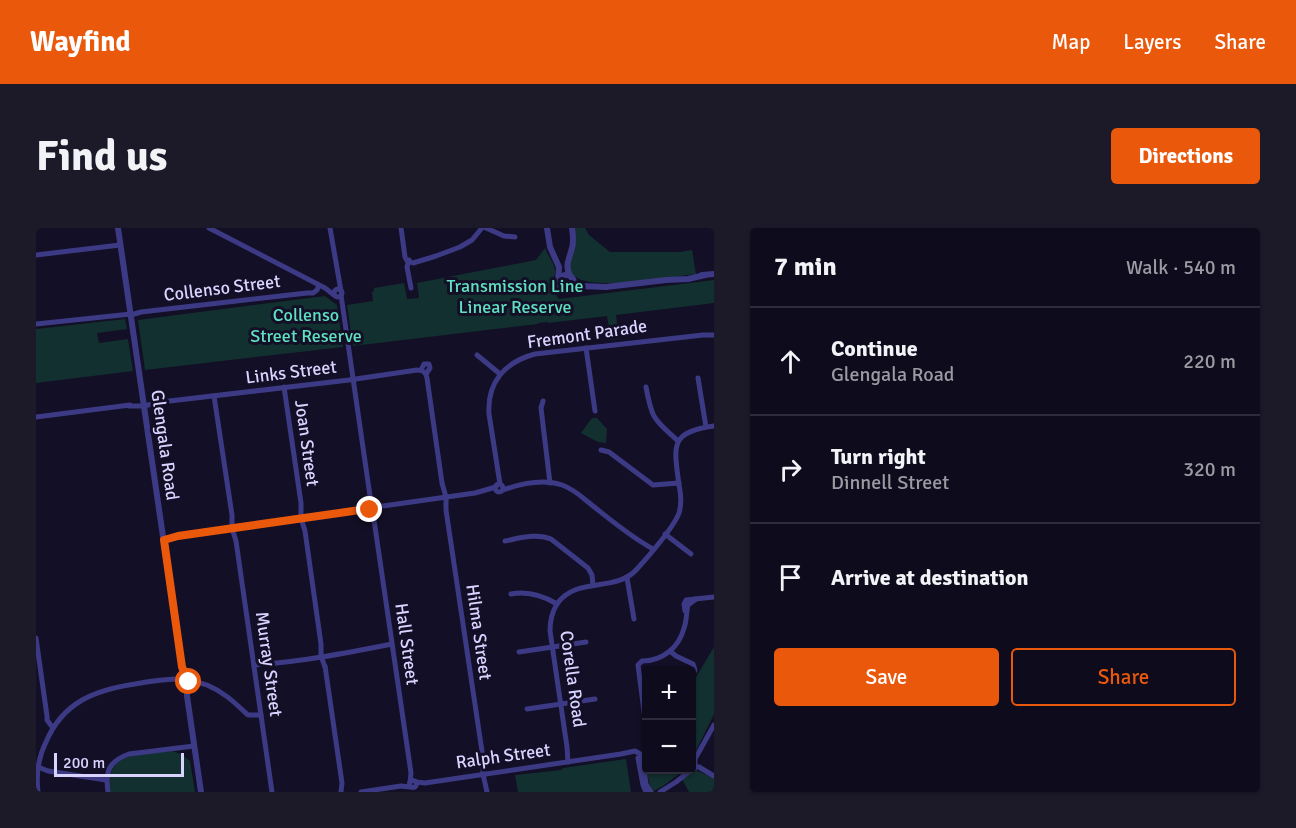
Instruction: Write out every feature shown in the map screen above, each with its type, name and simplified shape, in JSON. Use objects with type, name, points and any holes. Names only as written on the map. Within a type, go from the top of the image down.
[{"type":"street","name":"Glengala Road","points":[[118,228],[201,792]]},
{"type":"street","points":[[209,228],[318,285],[338,293],[330,228]]},
{"type":"street","points":[[401,228],[409,262],[411,289]]},
{"type":"street","points":[[409,262],[436,256],[463,246],[484,228],[504,237],[515,237]]},
{"type":"street","points":[[547,228],[550,248],[559,267],[558,285],[564,291],[578,286],[606,287],[688,279],[714,274]]},
{"type":"street","points":[[570,290],[574,284],[567,270],[567,264],[573,243],[572,228]]},
{"type":"street","points":[[36,255],[120,245]]},
{"type":"street","points":[[558,281],[563,276],[571,277],[589,286]]},
{"type":"street","name":"Collenso Street","points":[[36,324],[314,293],[318,285]]},
{"type":"street","name":"Hall Street","points":[[338,293],[343,308],[413,786]]},
{"type":"street","name":"Fremont Parade","points":[[500,374],[514,362],[535,354],[703,334],[714,335]]},
{"type":"street","points":[[586,348],[595,411]]},
{"type":"street","points":[[477,355],[500,374],[493,386],[488,408],[499,487]]},
{"type":"street","name":"Links Street","points":[[36,417],[424,372]]},
{"type":"street","name":"Hilma Street","points":[[424,372],[487,790]]},
{"type":"street","points":[[698,378],[706,427]]},
{"type":"street","name":"Joan Street","points":[[284,387],[343,792]]},
{"type":"street","points":[[646,387],[650,409],[654,417],[678,441]]},
{"type":"street","name":"Murray Street","points":[[214,396],[272,792]]},
{"type":"street","points":[[543,402],[541,408],[550,483]]},
{"type":"street","points":[[511,594],[535,594],[546,597],[557,604],[570,591],[618,581],[635,572],[676,519],[680,510],[681,500],[675,452],[678,441],[694,429],[714,426]]},
{"type":"street","points":[[601,450],[609,452],[653,485],[679,483]]},
{"type":"street","points":[[164,538],[360,510],[499,487],[550,483],[560,484],[573,491],[652,551]]},
{"type":"street","points":[[665,534],[691,554]]},
{"type":"street","points":[[505,541],[537,536],[551,539],[588,568],[592,575],[593,585]]},
{"type":"street","points":[[627,578],[634,619]]},
{"type":"street","points":[[645,720],[638,664],[660,657],[672,649],[682,634],[688,605],[696,599],[714,597]]},
{"type":"street","name":"Corella Road","points":[[557,604],[550,624],[570,762]]},
{"type":"street","points":[[36,638],[47,712],[55,725]]},
{"type":"street","points":[[519,652],[586,642]]},
{"type":"street","points":[[254,666],[392,646]]},
{"type":"street","points":[[672,649],[690,666]]},
{"type":"street","points":[[38,792],[37,770],[45,744],[55,725],[74,706],[90,695],[103,690],[171,679],[199,683],[210,686],[224,695],[248,715],[261,715]]},
{"type":"street","points":[[36,698],[45,697]]},
{"type":"street","points":[[527,709],[595,699]]},
{"type":"street","points":[[696,759],[714,725]]},
{"type":"street","points":[[108,792],[106,780],[111,764],[120,758],[129,754],[194,746]]},
{"type":"street","name":"Ralph Street","points":[[361,792],[621,754],[642,755]]},
{"type":"street","points":[[696,769],[714,776]]},
{"type":"street","points":[[37,770],[106,780]]},
{"type":"street","points":[[643,774],[646,792]]},
{"type":"street","points":[[645,774],[646,784],[652,792],[663,790],[685,774]]},
{"type":"green space","points":[[574,228],[585,228],[589,235],[610,252],[692,250],[696,274],[607,283],[590,282],[577,278],[570,270]]},
{"type":"green space","name":"Transmission Line Linear Reserve","points":[[545,248],[555,268],[553,286],[559,299],[714,280],[714,303],[616,315],[619,339],[611,340],[607,316],[353,346],[347,305],[373,301],[374,288],[404,283],[407,299],[419,298],[417,283],[536,260]]},
{"type":"green space","name":"Collenso Street Reserve","points":[[325,296],[337,305],[343,347],[145,370],[138,320]]},
{"type":"green space","points":[[125,319],[127,329],[97,333],[99,343],[128,339],[133,371],[36,383],[36,329]]},
{"type":"green space","points":[[592,418],[597,418],[607,429],[606,443],[598,442],[581,433]]},
{"type":"green space","points":[[714,647],[714,714],[696,751],[696,720],[696,677]]},
{"type":"green space","points":[[172,751],[190,761],[195,792],[110,792],[110,778],[113,768],[119,761],[137,754]]},
{"type":"green space","points":[[626,759],[631,792],[518,792],[515,775]]},
{"type":"green space","points":[[696,770],[714,778],[714,792],[689,792],[682,779],[688,774],[696,774]]},
{"type":"green space","points":[[647,774],[679,774],[663,786],[652,792]]},
{"type":"route","points":[[189,682],[182,667],[164,540],[178,536],[370,510]]}]
